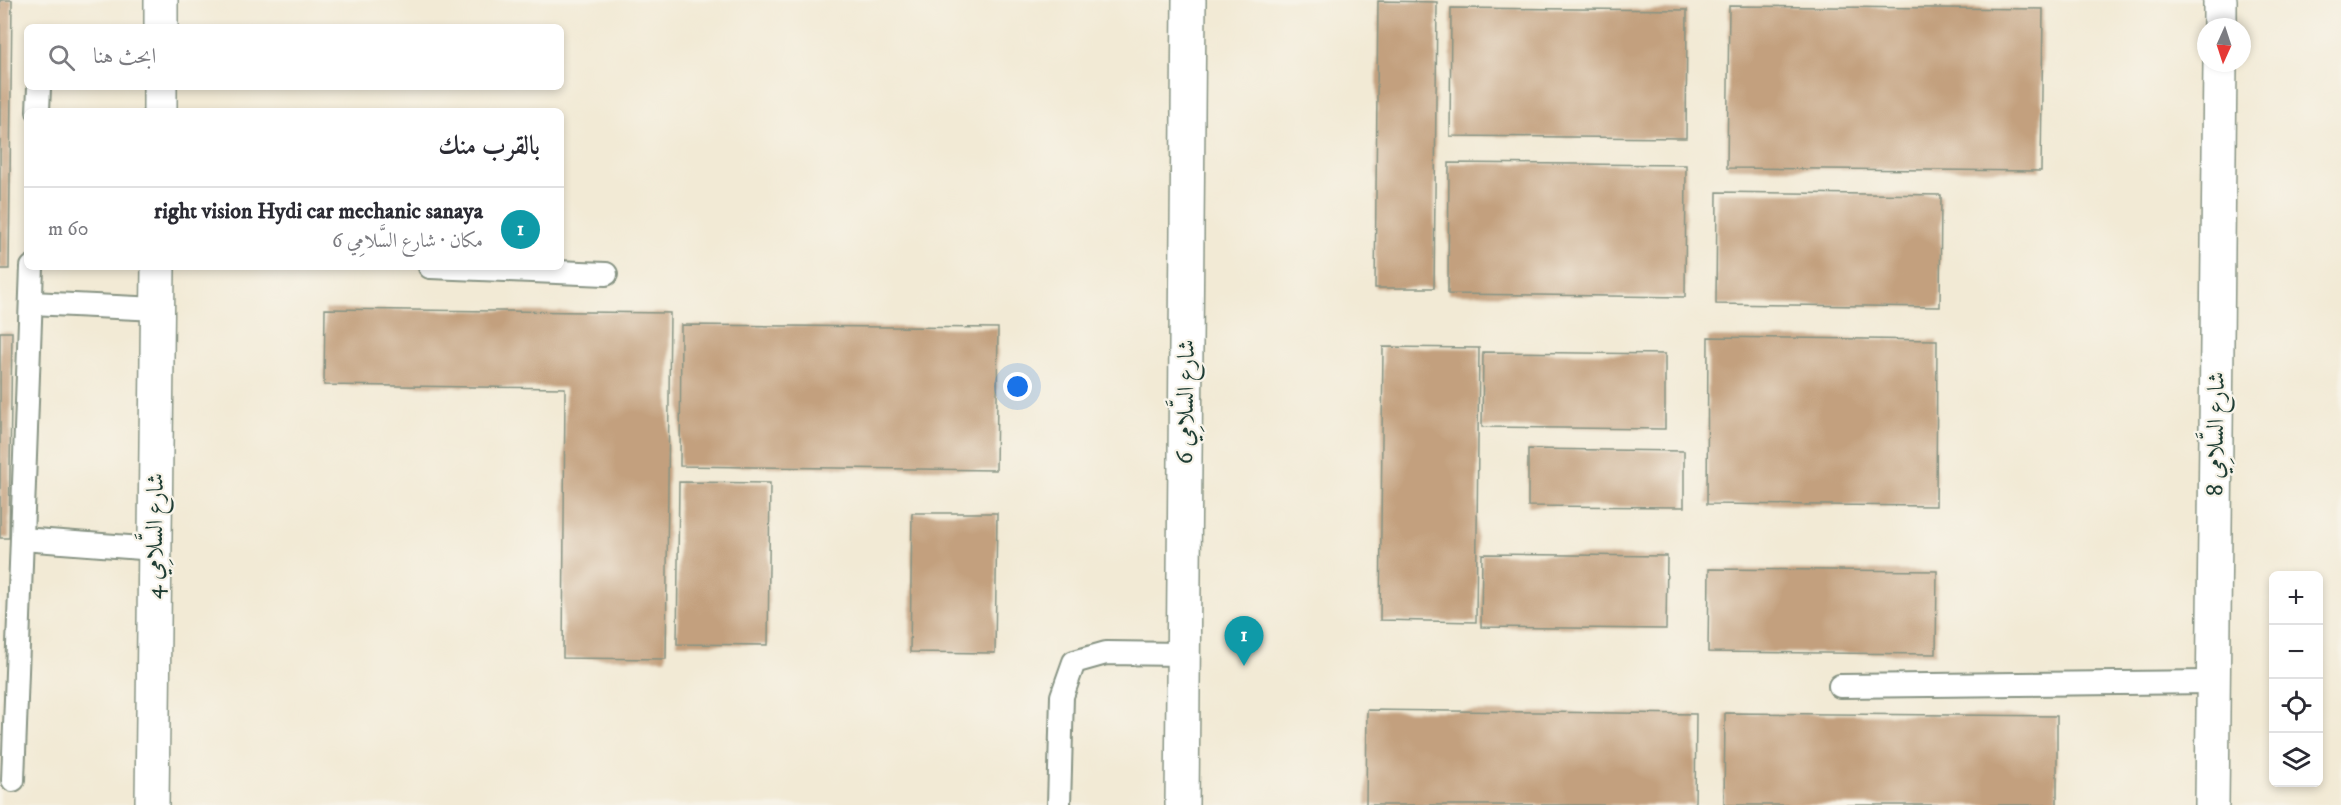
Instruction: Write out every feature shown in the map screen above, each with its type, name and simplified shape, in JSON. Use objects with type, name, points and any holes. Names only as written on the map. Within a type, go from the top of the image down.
[{"type":"street","points":[[160,24],[161,0]]},
{"type":"street","name":"شارع السَّلامِي 6","points":[[1182,805],[1189,0]]},
{"type":"street","points":[[2220,0],[2220,18]]},
{"type":"street","name":"شارع السَّلامِي 8","points":[[2212,805],[2220,72]]},
{"type":"street","points":[[160,90],[160,108]]},
{"type":"street","name":"شارع السَّلامِي 4","points":[[152,805],[158,270]]},
{"type":"lane","points":[[38,108],[39,90]]},
{"type":"lane","points":[[13,780],[32,270]]},
{"type":"lane","points":[[505,270],[606,274]]},
{"type":"lane","points":[[31,303],[158,309]]},
{"type":"lane","points":[[22,539],[155,549]]},
{"type":"lane","points":[[1059,805],[1062,696],[1074,662],[1106,653],[1183,654]]},
{"type":"lane","points":[[1840,686],[2213,682]]},
{"type":"building","points":[[0,0],[12,0],[9,269],[0,269]]},
{"type":"building","points":[[1378,1],[1437,2],[1434,288],[1375,288]]},
{"type":"building","points":[[1729,6],[2043,9],[2041,171],[1727,168]]},
{"type":"building","points":[[1451,8],[1687,10],[1686,138],[1450,136]]},
{"type":"building","points":[[1449,163],[1686,165],[1685,297],[1448,294]]},
{"type":"building","points":[[1717,192],[1941,195],[1940,307],[1716,304]]},
{"type":"building","points":[[325,309],[670,313],[666,659],[563,658],[565,388],[324,385]]},
{"type":"building","points":[[681,325],[998,328],[996,470],[680,466]]},
{"type":"building","points":[[0,332],[12,332],[9,538],[0,538]]},
{"type":"building","points":[[1708,337],[1937,340],[1936,506],[1707,504]]},
{"type":"building","points":[[1383,347],[1479,348],[1476,622],[1380,620]]},
{"type":"building","points":[[1483,352],[1665,354],[1665,429],[1482,427]]},
{"type":"building","points":[[1528,449],[1684,451],[1684,507],[1528,506]]},
{"type":"building","points":[[679,482],[770,483],[768,645],[677,644]]},
{"type":"building","points":[[912,513],[997,513],[995,653],[910,652]]},
{"type":"building","points":[[1482,554],[1667,556],[1666,629],[1481,627]]},
{"type":"building","points":[[1709,569],[1937,571],[1936,654],[1708,652]]},
{"type":"building","points":[[1367,710],[1696,714],[1695,805],[1366,805]]},
{"type":"building","points":[[1725,713],[2057,716],[2057,805],[1724,805]]},
{"type":"place","name":"right vision Hydi car mechanic sanaya","points":[[1244,666]]}]
